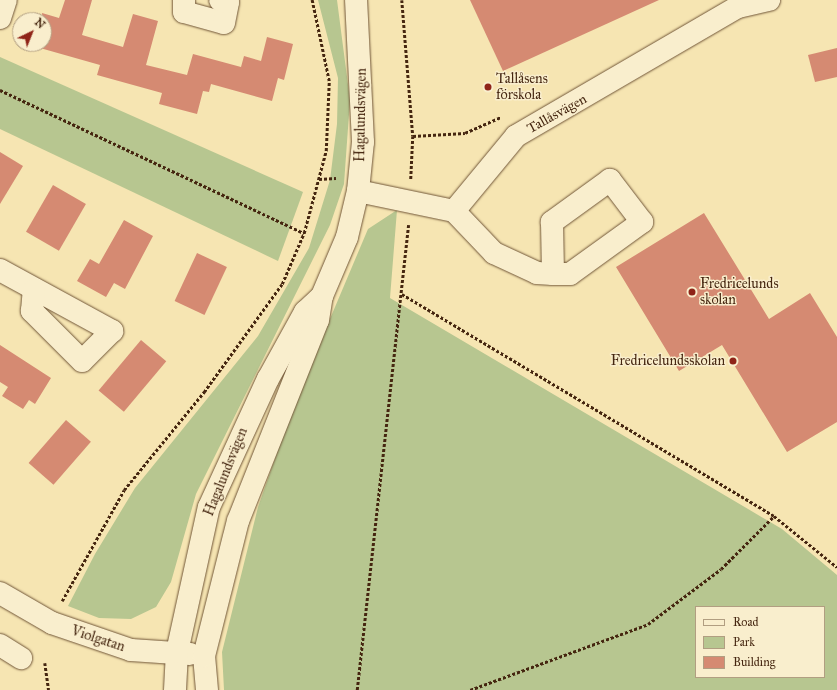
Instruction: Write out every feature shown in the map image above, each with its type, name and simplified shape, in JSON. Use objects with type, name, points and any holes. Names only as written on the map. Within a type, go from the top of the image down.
[{"type":"street","points":[[0,18],[6,0]]},
{"type":"street","points":[[184,0],[184,12],[224,23],[228,2],[220,0]]},
{"type":"street","name":"Hagalundsvägen","points":[[207,690],[204,656],[238,521],[318,320],[322,296],[347,237],[358,191],[364,142],[356,0]]},
{"type":"street","name":"Tallåsvägen","points":[[454,211],[516,136],[736,3],[769,0]]},
{"type":"street","points":[[358,191],[454,211],[494,252],[537,273],[553,274],[570,274],[642,222],[610,180],[552,222],[553,274]]},
{"type":"street","points":[[0,270],[34,290]]},
{"type":"street","name":"Hagalundsvägen","points":[[175,690],[177,652],[209,508],[268,379],[305,312],[322,296]]},
{"type":"street","name":"Violgatan","points":[[0,594],[52,623],[131,650],[177,652],[204,656]]},
{"type":"street","points":[[0,644],[21,658]]},
{"type":"path","points":[[52,623],[72,580],[124,490],[204,392],[282,284],[304,233],[326,151],[329,81],[312,0]]},
{"type":"path","points":[[357,690],[377,482],[402,294],[410,203],[413,136],[402,0]]},
{"type":"path","points":[[0,90],[304,233]]},
{"type":"path","points":[[402,294],[774,516],[837,567]]},
{"type":"path","points":[[470,690],[648,624],[721,569],[774,516]]},
{"type":"path","points":[[45,660],[49,690]]},
{"type":"green space","points":[[318,0],[337,0],[350,100],[344,184],[330,225],[196,494],[171,582],[156,607],[131,619],[99,618],[68,606],[95,554],[135,488],[258,336],[309,248],[330,180],[337,124],[338,78]]},
{"type":"green space","points":[[0,57],[303,192],[278,261],[0,129]]},
{"type":"green space","points":[[397,210],[390,298],[782,529],[837,575],[837,690],[224,690],[222,652],[258,507],[294,404],[368,229]]},
{"type":"building","points":[[65,0],[92,0],[82,35],[123,47],[133,14],[158,21],[146,65],[187,75],[193,54],[241,67],[244,56],[261,61],[267,37],[293,44],[284,80],[278,78],[272,101],[211,84],[209,92],[203,91],[197,114],[159,104],[162,93],[97,75],[100,65],[52,51],[52,16],[59,18]]},
{"type":"building","points":[[470,0],[659,0],[503,71]]},
{"type":"building","points":[[837,48],[837,77],[815,82],[808,55]]},
{"type":"building","points":[[0,152],[23,166],[0,204]]},
{"type":"building","points":[[53,185],[86,204],[59,251],[26,232]]},
{"type":"building","points":[[704,213],[769,319],[810,293],[837,337],[837,422],[787,452],[722,345],[679,371],[616,267]]},
{"type":"building","points":[[124,220],[153,236],[125,289],[114,283],[106,297],[77,281],[90,259],[99,264]]},
{"type":"building","points":[[197,253],[227,267],[205,315],[175,301]]},
{"type":"building","points":[[141,340],[166,361],[124,412],[99,391]]},
{"type":"building","points":[[0,345],[51,378],[35,404],[29,400],[23,409],[2,396],[8,387],[0,382]]},
{"type":"building","points":[[66,420],[91,442],[54,485],[29,463]]},
{"type":"place","name":"Tallåsens förskola","points":[[488,87]]},
{"type":"place","name":"Fredricelunds skolan","points":[[692,292]]},
{"type":"place","name":"Fredricelundsskolan","points":[[733,361]]}]
